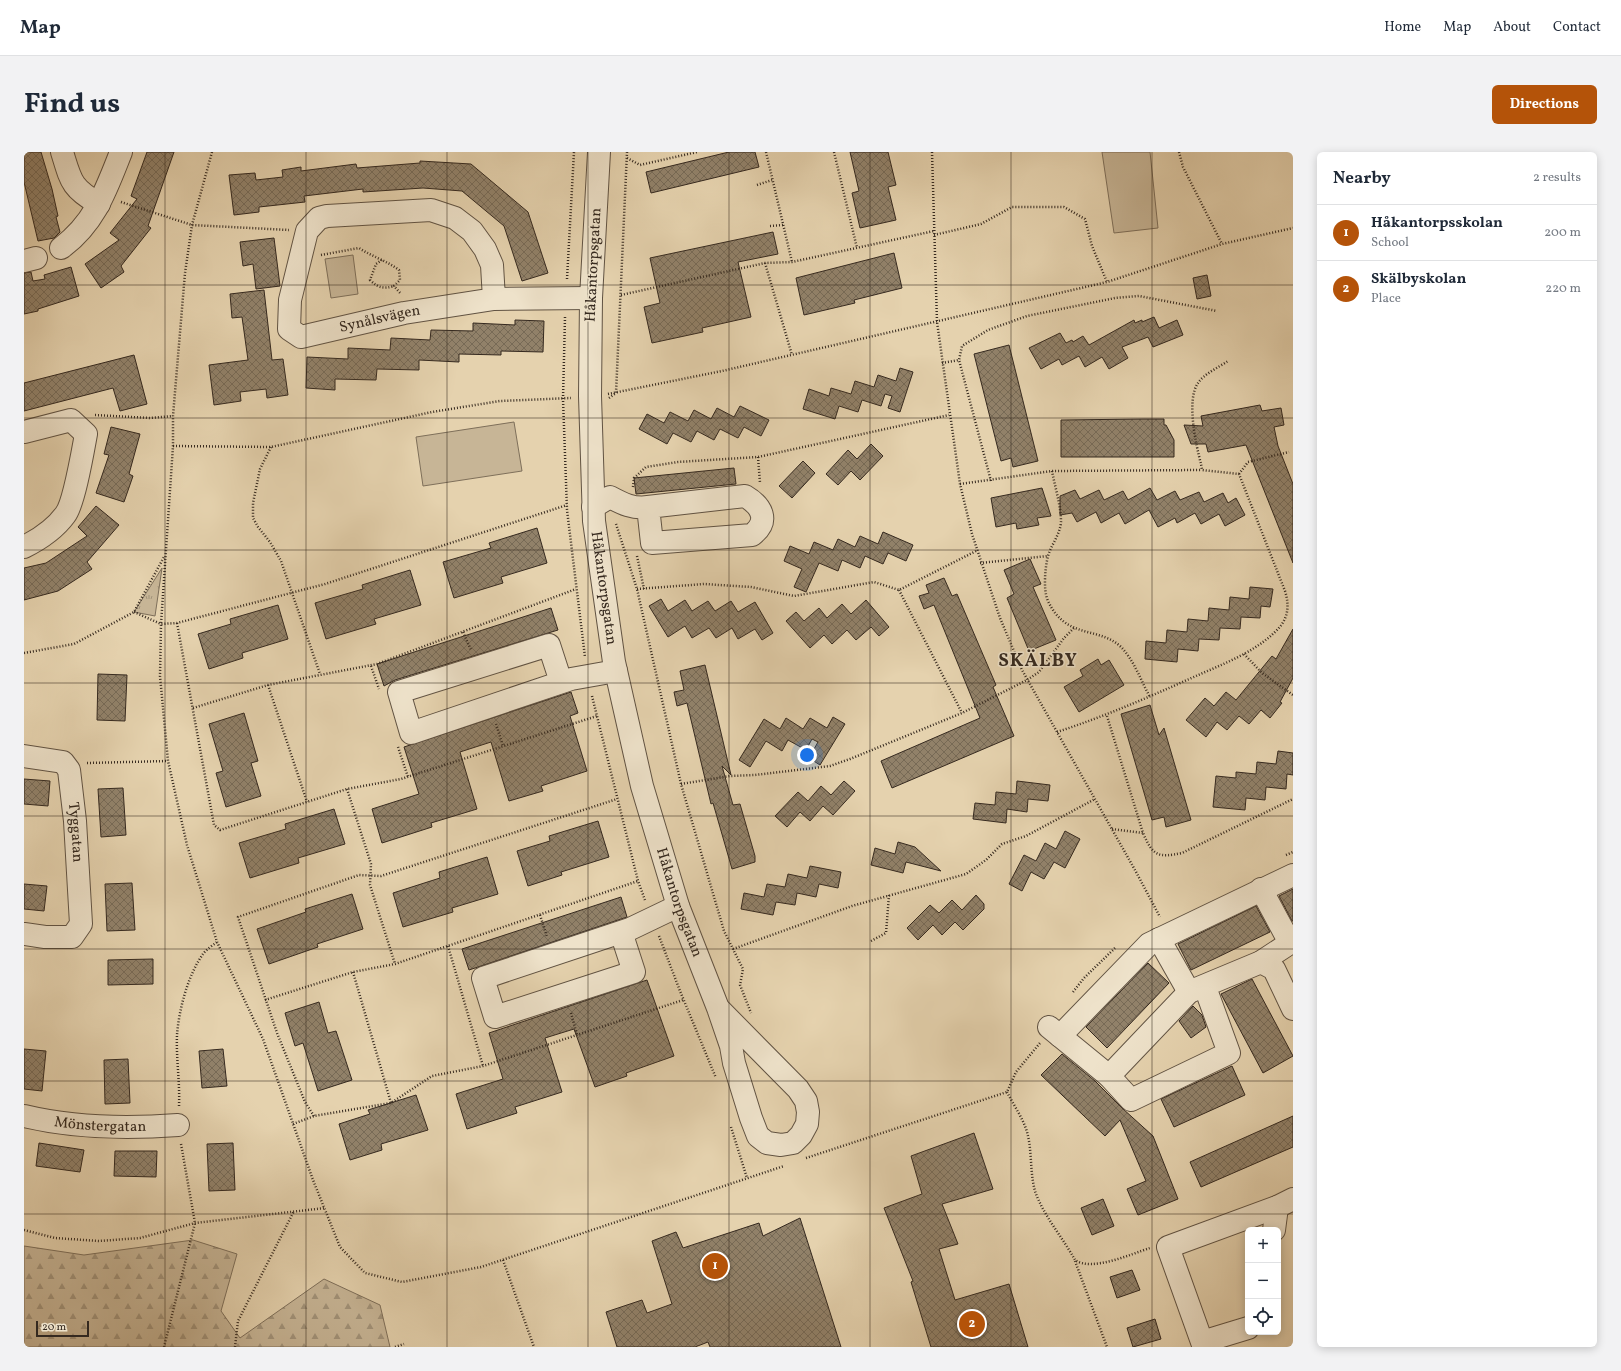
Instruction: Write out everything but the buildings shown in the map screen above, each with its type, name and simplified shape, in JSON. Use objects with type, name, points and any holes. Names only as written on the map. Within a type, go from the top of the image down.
[{"type":"street","points":[[62,152],[70,178],[76,188],[101,200]]},
{"type":"street","points":[[61,248],[75,238],[84,228],[101,200],[122,152]]},
{"type":"street","name":"Håkantorpsgatan","points":[[600,152],[591,298],[590,396],[602,502],[594,521],[616,671],[642,786],[678,906],[718,1008],[731,1046],[736,1070],[758,1136],[767,1143],[781,1145],[792,1144],[801,1135],[807,1124],[808,1112],[806,1101],[798,1089],[718,1008]]},
{"type":"street","points":[[313,224],[431,210],[455,218],[472,231],[485,249],[492,265],[494,299]]},
{"type":"street","name":"Synålsvägen","points":[[313,224],[302,251],[290,300],[290,329],[301,337],[404,313],[494,299],[591,298]]},
{"type":"street","points":[[24,432],[76,425],[86,434],[66,514],[43,538],[24,547]]},
{"type":"street","points":[[602,502],[643,508],[745,496],[755,502],[762,512],[761,522],[757,531],[752,535],[652,543],[643,508]]},
{"type":"street","points":[[561,682],[549,645],[399,692],[411,733],[561,682],[571,678],[616,671]]},
{"type":"street","points":[[24,756],[63,762],[69,770]]},
{"type":"street","name":"Tyggatan","points":[[24,934],[45,937],[69,937],[72,936],[81,924],[76,821],[69,770]]},
{"type":"street","points":[[1159,939],[1197,990],[1229,1053],[1132,1100],[1109,1076],[1055,1032],[1149,944],[1159,939],[1262,889],[1293,875]]},
{"type":"street","points":[[1109,1076],[1197,990],[1261,962],[1291,942],[1262,889]]},
{"type":"street","points":[[621,932],[634,972],[495,1017],[483,978],[621,932],[678,906]]},
{"type":"street","points":[[1261,962],[1274,969],[1293,1009]]},
{"type":"street","name":"Mönstergatan","points":[[24,1116],[75,1125],[142,1128],[178,1125]]},
{"type":"street","points":[[1275,1227],[1285,1203]]},
{"type":"street","points":[[1245,1329],[1202,1342],[1168,1247],[1285,1203]]},
{"type":"path","points":[[212,152],[192,225],[185,273],[172,416],[173,446],[161,624],[160,676],[168,761],[187,845],[217,942],[263,1039],[313,1180],[340,1248],[365,1273],[402,1282],[452,1274],[503,1260],[784,1166]]},
{"type":"path","points":[[173,446],[271,447],[432,412],[493,402],[531,398],[563,399],[566,298],[574,152]]},
{"type":"path","points":[[616,393],[628,152]]},
{"type":"path","points":[[627,158],[640,166],[697,152]]},
{"type":"path","points":[[766,152],[792,262]]},
{"type":"path","points":[[834,152],[857,248]]},
{"type":"path","points":[[932,152],[937,322],[960,484],[972,534],[978,550],[980,563],[988,581],[1000,618],[1027,680],[1112,829],[1160,917]]},
{"type":"path","points":[[1179,152],[1183,167],[1222,244]]},
{"type":"path","points":[[757,185],[772,180]]},
{"type":"path","points":[[101,200],[192,225],[313,224]]},
{"type":"path","points":[[934,236],[981,224],[1012,208],[1064,207],[1085,219],[1092,246],[1107,282]]},
{"type":"path","points":[[770,226],[783,224]]},
{"type":"path","points":[[607,400],[616,393],[792,356],[1107,282],[1222,244],[1293,228]]},
{"type":"path","points":[[621,295],[765,263],[792,262],[934,231]]},
{"type":"path","points":[[302,251],[319,255],[359,248],[387,261],[399,270],[400,280],[394,286],[384,289],[375,285],[370,280],[376,264],[382,260]]},
{"type":"path","points":[[765,263],[792,356]]},
{"type":"path","points":[[394,286],[406,302],[404,313]]},
{"type":"path","points":[[991,481],[958,360],[962,346],[988,330],[1027,316],[1115,298],[1139,296],[1217,311]]},
{"type":"path","points":[[942,363],[958,360]]},
{"type":"path","points":[[1202,470],[1197,447],[1193,413],[1193,395],[1198,383],[1228,361]]},
{"type":"path","points":[[76,425],[95,415],[150,418],[172,416]]},
{"type":"path","points":[[643,508],[632,495],[634,478],[646,468],[678,462],[758,457],[949,415]]},
{"type":"path","points":[[271,447],[260,469],[254,502],[254,518],[258,527],[270,542],[281,561],[320,674]]},
{"type":"path","points":[[1240,474],[1248,462],[1289,452]]},
{"type":"path","points":[[960,484],[991,481],[1052,471],[1202,470],[1240,474]]},
{"type":"path","points":[[1052,471],[1061,522],[1058,535],[1048,556],[1045,580],[1048,601],[1064,623],[1120,646],[1131,660],[1150,697]]},
{"type":"path","points":[[1057,732],[1106,716],[1150,697],[1244,654],[1276,632],[1288,612],[1288,602],[1240,474]]},
{"type":"path","points":[[602,502],[614,520],[637,589],[681,784],[724,931],[744,969]]},
{"type":"path","points":[[134,612],[161,624],[177,623],[325,584],[567,504]]},
{"type":"path","points":[[644,589],[636,554],[652,543]]},
{"type":"path","points":[[637,589],[704,584],[751,587],[794,596],[874,582],[899,590],[978,550]]},
{"type":"path","points":[[24,653],[74,644],[134,612],[165,556]]},
{"type":"path","points":[[980,563],[1048,556]]},
{"type":"path","points":[[193,708],[268,685],[377,664],[576,589]]},
{"type":"path","points":[[899,590],[962,713]]},
{"type":"path","points":[[177,623],[214,824],[216,828],[220,830],[347,789],[402,779],[597,716]]},
{"type":"path","points":[[681,784],[730,776],[755,775],[830,766],[962,713],[1027,680],[1038,672],[1064,638],[1074,628]]},
{"type":"path","points":[[1244,654],[1262,673],[1293,695]]},
{"type":"path","points":[[268,685],[307,802]]},
{"type":"path","points":[[1106,716],[1143,833],[1150,850],[1155,853],[1165,856],[1182,853],[1293,799]]},
{"type":"path","points":[[69,770],[82,763],[168,761]]},
{"type":"path","points":[[347,789],[371,864],[372,876],[370,885],[395,964]]},
{"type":"path","points":[[314,1116],[305,1102],[265,1000],[238,917],[360,876],[381,876],[617,799]]},
{"type":"path","points":[[733,949],[852,906],[966,874],[986,860],[1002,844],[1026,836],[1095,799]]},
{"type":"path","points":[[1112,829],[1143,833]]},
{"type":"path","points":[[265,1000],[353,972],[395,964],[638,881]]},
{"type":"path","points":[[871,941],[886,933],[889,895]]},
{"type":"path","points":[[164,1347],[195,1223],[178,1125],[180,1086],[177,1036],[180,1011],[189,983],[204,953],[217,942]]},
{"type":"path","points":[[448,946],[483,1066]]},
{"type":"path","points":[[353,972],[391,1103]]},
{"type":"path","points":[[293,1124],[314,1116],[391,1103],[432,1076],[483,1066],[683,1000]]},
{"type":"path","points":[[799,1161],[1007,1092],[1023,1121],[1028,1136],[1030,1162],[1035,1191],[1043,1209],[1075,1260],[1107,1347]]},
{"type":"path","points":[[24,1230],[55,1238],[99,1241],[140,1238],[195,1223],[325,1208]]},
{"type":"path","points":[[235,1347],[238,1321],[294,1211]]},
{"type":"path","points":[[1075,1260],[1082,1265],[1095,1265],[1159,1245],[1168,1247]]},
{"type":"path","points":[[503,1260],[534,1347]]},
{"type":"path","points":[[395,1347],[404,1344]]},
{"type":"green space","points":[[1102,152],[1150,152],[1158,228],[1114,233]]},
{"type":"green space","points":[[353,255],[358,294],[331,298],[325,259]]},
{"type":"green space","points":[[514,422],[522,471],[423,486],[416,437]]},
{"type":"green space","points":[[162,568],[155,616],[134,612]]},
{"type":"green space","points":[[193,1240],[237,1254],[221,1311],[240,1338],[324,1279],[380,1305],[390,1347],[24,1347],[24,1246],[84,1255]]},
{"type":"place","name":"Håkantorpsskolan","points":[[715,1266]]},
{"type":"place","name":"Skälbyskolan","points":[[972,1324]]},
{"type":"district","name":"SKÄLBY","points":[[1038,661]]}]
